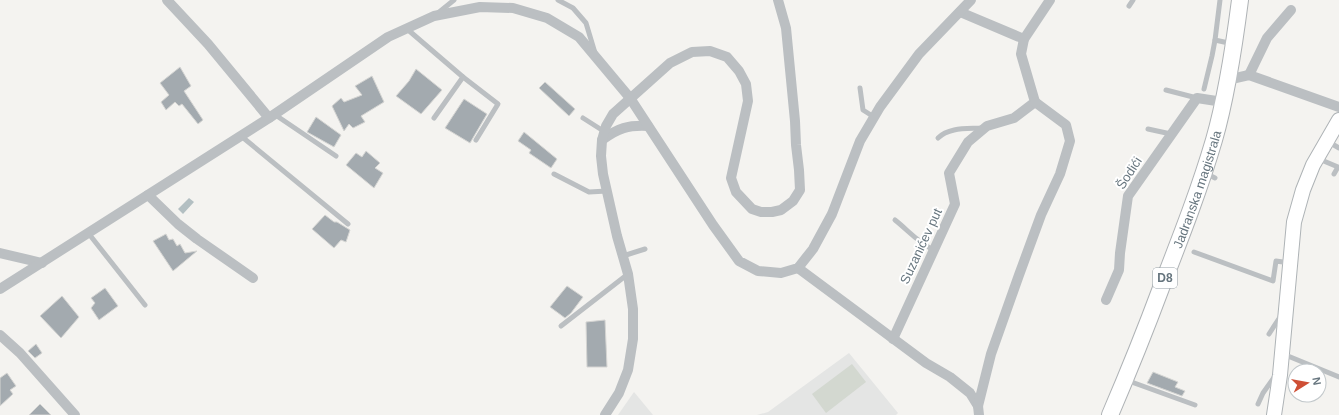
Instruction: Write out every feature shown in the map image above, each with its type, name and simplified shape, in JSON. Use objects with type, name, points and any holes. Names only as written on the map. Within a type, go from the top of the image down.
[{"type":"main road","name":"Jadranska magistrala","points":[[1110,415],[1190,214],[1209,176],[1214,139],[1224,102],[1240,0]]},
{"type":"street","points":[[167,0],[272,116]]},
{"type":"street","points":[[605,415],[619,393],[628,370],[633,339],[633,309],[628,274],[617,236],[603,174],[601,156],[603,136],[613,114],[670,63],[692,52],[710,51],[727,57],[739,71],[746,84],[748,101],[731,178],[736,192],[752,209],[764,212],[781,210],[794,201],[800,190],[799,170],[786,28],[778,0]]},
{"type":"street","points":[[978,411],[992,354],[1009,304],[1041,215],[1060,174],[1070,141],[1066,125],[1035,102],[1022,54],[1024,39],[1050,0]]},
{"type":"street","points":[[0,289],[89,234],[272,116],[388,37],[434,16],[480,6],[513,8],[547,18],[579,36],[630,98],[713,225],[739,261],[758,271],[781,273],[798,268],[813,250],[832,214],[860,141],[880,107],[919,54],[969,1]]},
{"type":"street","points":[[1249,76],[1267,38],[1291,10]]},
{"type":"street","points":[[960,12],[1024,39]]},
{"type":"street","points":[[1227,80],[1249,76],[1339,107]]},
{"type":"street","points":[[1197,98],[1224,102]]},
{"type":"street","name":"Šodići","points":[[1106,300],[1119,270],[1128,196],[1197,98]]},
{"type":"street","name":"Suzanićev put","points":[[893,338],[955,204],[949,174],[968,142],[987,126],[1014,118],[1035,102]]},
{"type":"street","points":[[1274,415],[1282,360],[1294,222],[1313,164],[1339,120]]},
{"type":"street","points":[[603,136],[624,128],[648,126]]},
{"type":"street","points":[[148,195],[178,224],[253,278]]},
{"type":"street","points":[[0,253],[42,263]]},
{"type":"street","points":[[798,268],[926,363],[955,381],[970,393],[978,411]]},
{"type":"street","points":[[0,335],[20,353],[75,415]]},
{"type":"lane","points":[[434,16],[454,0]]},
{"type":"lane","points":[[558,0],[573,8],[586,23],[596,56]]},
{"type":"lane","points":[[1129,6],[1133,0]]},
{"type":"lane","points":[[1204,89],[1215,40],[1220,0]]},
{"type":"lane","points":[[407,29],[463,77],[498,104],[476,140]]},
{"type":"lane","points":[[1215,40],[1233,44]]},
{"type":"lane","points":[[434,118],[463,77]]},
{"type":"lane","points":[[860,88],[863,110],[874,117]]},
{"type":"lane","points":[[1166,90],[1197,98]]},
{"type":"lane","points":[[272,116],[336,156]]},
{"type":"lane","points":[[583,118],[603,136]]},
{"type":"lane","points":[[938,138],[944,132],[985,128]]},
{"type":"lane","points":[[1148,129],[1171,134]]},
{"type":"lane","points":[[241,136],[348,224]]},
{"type":"lane","points":[[1327,140],[1339,148]]},
{"type":"lane","points":[[1317,158],[1338,167],[1334,174]]},
{"type":"lane","points":[[554,174],[589,192],[607,191]]},
{"type":"lane","points":[[895,220],[923,245],[934,250]]},
{"type":"lane","points":[[89,234],[145,305]]},
{"type":"lane","points":[[622,256],[645,249]]},
{"type":"lane","points":[[1194,252],[1273,281],[1276,261],[1291,263]]},
{"type":"lane","points":[[561,326],[628,274]]},
{"type":"lane","points":[[1269,334],[1280,317],[1286,312]]},
{"type":"lane","points":[[1258,404],[1282,360],[1339,377]]},
{"type":"lane","points":[[1125,379],[1194,406]]},
{"type":"shaded area","points":[[189,198],[194,202],[183,214],[178,209]]},
{"type":"shaded area","points":[[849,353],[898,413],[896,415],[757,415],[768,412]]},
{"type":"shaded area","points":[[852,364],[866,382],[826,413],[812,394]]},
{"type":"shaded area","points":[[634,392],[653,415],[618,415]]},
{"type":"building","points":[[180,67],[191,86],[184,91],[203,120],[198,124],[182,104],[179,106],[175,102],[166,110],[161,102],[169,95],[160,83]]},
{"type":"building","points":[[416,69],[442,90],[421,114],[396,96],[409,81]]},
{"type":"building","points":[[372,76],[384,102],[361,116],[365,122],[353,128],[349,124],[344,131],[332,106],[341,98],[344,102],[362,95],[355,86]]},
{"type":"building","points":[[545,82],[575,109],[569,116],[539,88]]},
{"type":"building","points":[[464,99],[487,114],[470,143],[445,128]]},
{"type":"building","points":[[316,117],[341,135],[334,147],[307,132]]},
{"type":"building","points":[[524,132],[557,159],[551,168],[529,153],[531,150],[518,141]]},
{"type":"building","points":[[366,151],[380,163],[375,168],[383,173],[374,188],[346,165],[356,153],[362,157]]},
{"type":"building","points":[[325,215],[334,222],[337,222],[350,230],[346,242],[341,240],[334,248],[312,229]]},
{"type":"building","points":[[166,234],[169,240],[173,239],[177,246],[180,244],[185,253],[197,251],[173,271],[153,241]]},
{"type":"building","points":[[567,286],[583,297],[571,313],[565,318],[550,307]]},
{"type":"building","points":[[105,288],[118,306],[99,320],[91,308],[95,303],[91,298]]},
{"type":"building","points":[[62,296],[79,317],[61,338],[40,316]]},
{"type":"building","points":[[605,320],[607,367],[587,367],[586,322]]},
{"type":"building","points":[[36,344],[42,353],[35,358],[28,351]]},
{"type":"building","points":[[1153,372],[1178,382],[1175,387],[1185,391],[1182,396],[1147,383]]},
{"type":"building","points":[[7,373],[16,386],[10,390],[13,394],[0,406],[0,378]]},
{"type":"building","points":[[40,404],[51,415],[29,415]]}]
